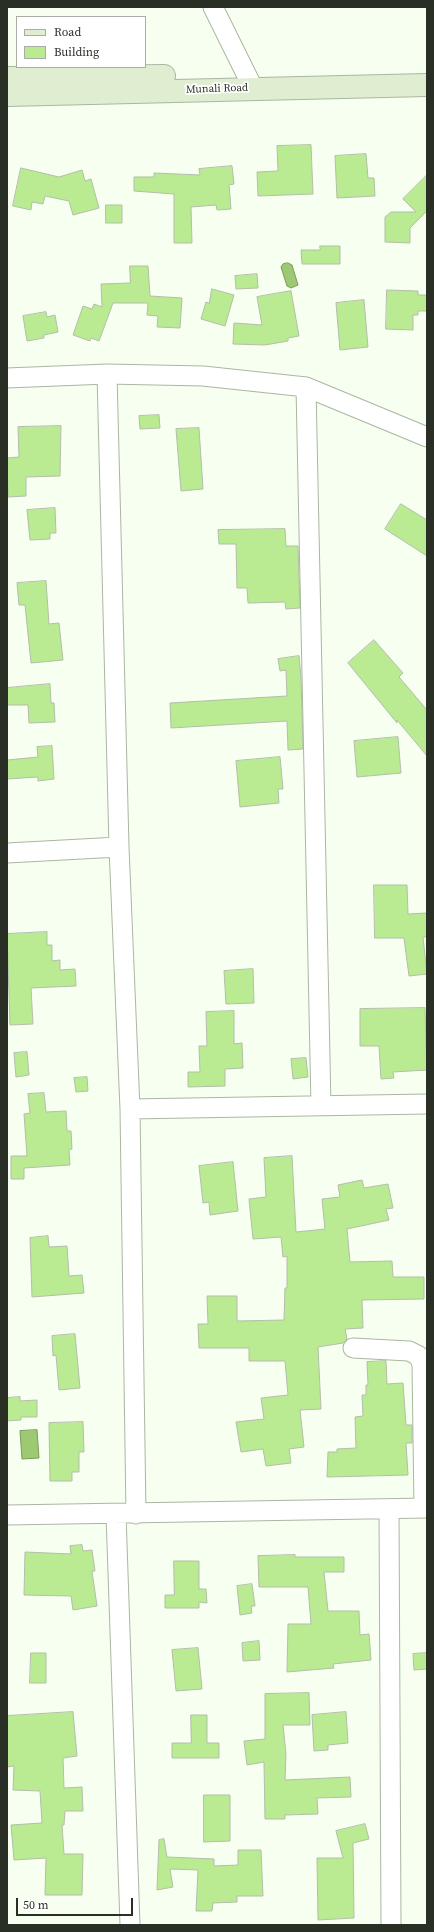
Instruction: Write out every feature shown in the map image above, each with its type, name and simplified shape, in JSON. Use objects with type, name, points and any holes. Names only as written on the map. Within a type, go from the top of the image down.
[{"type":"main road","name":"Munali Road","points":[[7,95],[427,71]]},
{"type":"main road","name":"Munali Road","points":[[7,78],[427,85]]},
{"type":"street","points":[[213,7],[250,81]]},
{"type":"street","points":[[107,374],[119,847],[130,1109],[136,1514]]},
{"type":"street","points":[[7,378],[107,374],[203,376],[306,387],[427,437]]},
{"type":"street","points":[[306,387],[321,1106]]},
{"type":"street","points":[[7,853],[119,847]]},
{"type":"street","points":[[130,1109],[427,1104]]},
{"type":"street","points":[[7,1515],[426,1508],[422,1365],[419,1356],[410,1351],[353,1348]]},
{"type":"street","points":[[389,1509],[391,1925]]},
{"type":"street","points":[[116,1514],[130,1925]]},
{"type":"shaded area","points":[[288,263],[292,265],[298,285],[291,288],[287,286],[281,267],[283,264]]},
{"type":"shaded area","points":[[37,1430],[39,1458],[22,1459],[20,1431]]},
{"type":"building","points":[[311,145],[313,194],[258,196],[257,172],[278,171],[277,146]]},
{"type":"building","points":[[366,154],[368,178],[374,178],[375,196],[337,198],[335,156]]},
{"type":"building","points":[[232,166],[234,184],[229,185],[231,209],[217,210],[216,205],[191,207],[192,243],[174,243],[174,194],[134,191],[134,177],[154,177],[154,173],[200,175],[199,169]]},
{"type":"building","points":[[21,168],[59,177],[82,170],[85,181],[91,179],[99,208],[73,215],[69,201],[45,196],[43,204],[32,202],[31,210],[13,206]]},
{"type":"building","points":[[427,175],[427,211],[410,228],[410,243],[385,242],[385,217],[391,212],[416,212],[403,199]]},
{"type":"building","points":[[106,205],[122,205],[122,223],[106,223]]},
{"type":"building","points":[[320,246],[340,246],[340,264],[302,264],[301,250],[320,250]]},
{"type":"building","points":[[130,266],[148,266],[150,296],[182,298],[180,328],[157,327],[158,316],[147,315],[148,303],[113,303],[99,341],[91,338],[90,341],[73,335],[83,306],[92,309],[94,304],[102,307],[101,284],[130,283]]},
{"type":"building","points":[[257,274],[258,288],[236,289],[235,276]]},
{"type":"building","points":[[212,289],[234,295],[225,326],[201,319],[206,302],[209,303]]},
{"type":"building","points":[[387,290],[418,291],[418,295],[427,295],[427,311],[418,311],[418,315],[413,315],[413,330],[386,329]]},
{"type":"building","points":[[291,291],[299,336],[288,338],[288,341],[265,345],[233,344],[234,323],[262,325],[257,297]]},
{"type":"building","points":[[364,300],[368,347],[340,350],[336,303]]},
{"type":"building","points":[[46,312],[47,317],[55,315],[58,332],[44,335],[44,338],[27,341],[23,316]]},
{"type":"building","points":[[159,415],[160,428],[140,429],[139,416]]},
{"type":"building","points":[[61,426],[60,476],[26,477],[26,496],[8,497],[7,458],[19,457],[18,427]]},
{"type":"building","points":[[199,428],[203,489],[181,491],[176,429]]},
{"type":"building","points":[[401,504],[427,520],[427,556],[385,529]]},
{"type":"building","points":[[55,508],[56,533],[50,533],[50,539],[30,540],[27,510]]},
{"type":"building","points":[[285,529],[286,546],[298,546],[300,608],[286,609],[285,602],[248,603],[247,588],[237,588],[236,544],[219,544],[218,530]]},
{"type":"building","points":[[46,581],[49,624],[59,623],[63,660],[31,663],[25,605],[19,605],[17,583]]},
{"type":"building","points":[[374,640],[403,673],[399,677],[427,710],[427,756],[397,720],[397,723],[348,663]]},
{"type":"building","points":[[299,656],[303,749],[288,750],[287,721],[171,728],[170,703],[287,696],[286,670],[280,671],[278,659]]},
{"type":"building","points":[[50,684],[51,703],[54,703],[55,722],[29,723],[28,705],[7,705],[7,688]]},
{"type":"building","points":[[398,737],[401,773],[357,777],[354,741]]},
{"type":"building","points":[[52,746],[54,779],[38,781],[38,777],[7,779],[7,760],[38,757],[37,747]]},
{"type":"building","points":[[280,757],[283,789],[278,789],[279,803],[240,807],[236,761]]},
{"type":"building","points":[[374,885],[407,885],[408,914],[427,913],[427,937],[423,937],[427,974],[409,976],[404,938],[375,938]]},
{"type":"building","points":[[47,932],[47,945],[52,945],[52,961],[60,960],[60,970],[75,969],[76,986],[31,988],[33,1024],[10,1025],[7,934]]},
{"type":"building","points":[[253,969],[254,1003],[226,1004],[224,971]]},
{"type":"building","points":[[425,1008],[427,1070],[393,1072],[394,1078],[381,1079],[379,1046],[360,1046],[360,1009]]},
{"type":"building","points":[[234,1011],[234,1044],[242,1043],[243,1068],[225,1069],[225,1086],[188,1087],[188,1072],[200,1072],[199,1046],[207,1046],[206,1012]]},
{"type":"building","points":[[27,1052],[29,1075],[16,1077],[14,1053]]},
{"type":"building","points":[[306,1058],[308,1077],[293,1079],[291,1059]]},
{"type":"building","points":[[87,1077],[88,1091],[76,1092],[74,1078]]},
{"type":"building","points":[[44,1093],[46,1112],[66,1111],[67,1131],[71,1131],[72,1149],[69,1150],[70,1165],[24,1168],[24,1179],[11,1179],[11,1156],[27,1156],[24,1114],[30,1113],[28,1094]]},
{"type":"building","points":[[292,1156],[296,1232],[325,1229],[322,1199],[340,1197],[338,1185],[362,1180],[364,1188],[388,1184],[393,1208],[386,1209],[389,1220],[347,1229],[350,1262],[392,1261],[393,1277],[424,1277],[424,1299],[362,1300],[363,1328],[345,1329],[347,1339],[343,1343],[318,1347],[321,1409],[300,1410],[304,1447],[289,1449],[291,1463],[266,1466],[263,1449],[241,1452],[236,1422],[264,1419],[261,1398],[288,1395],[285,1361],[249,1361],[249,1348],[199,1348],[198,1324],[208,1324],[207,1296],[237,1296],[237,1321],[284,1320],[285,1288],[287,1288],[287,1256],[283,1257],[281,1237],[253,1239],[249,1199],[266,1197],[264,1158]]},
{"type":"building","points":[[233,1162],[238,1211],[210,1215],[209,1202],[203,1203],[199,1166]]},
{"type":"building","points":[[48,1236],[49,1247],[67,1246],[69,1276],[82,1275],[84,1293],[32,1297],[30,1238]]},
{"type":"building","points":[[75,1334],[80,1388],[59,1390],[56,1355],[53,1356],[52,1336]]},
{"type":"building","points":[[386,1361],[387,1384],[403,1383],[406,1425],[412,1425],[412,1443],[406,1443],[408,1475],[327,1477],[328,1452],[337,1452],[337,1449],[356,1448],[355,1417],[363,1416],[362,1395],[366,1395],[366,1385],[368,1385],[367,1362]]},
{"type":"building","points":[[20,1397],[20,1401],[37,1400],[37,1417],[21,1417],[21,1420],[7,1421],[7,1398]]},
{"type":"building","points":[[83,1422],[84,1452],[79,1452],[79,1472],[72,1472],[72,1481],[50,1481],[49,1423]]},
{"type":"building","points":[[82,1545],[83,1551],[92,1550],[95,1571],[92,1571],[97,1606],[73,1610],[71,1596],[24,1595],[25,1552],[71,1554],[70,1546]]},
{"type":"building","points":[[295,1555],[295,1557],[344,1557],[344,1572],[324,1572],[328,1611],[359,1611],[360,1635],[369,1634],[371,1660],[333,1664],[334,1668],[287,1672],[288,1624],[311,1624],[308,1587],[259,1587],[258,1556]]},
{"type":"building","points":[[174,1561],[199,1561],[199,1589],[206,1589],[207,1603],[199,1602],[199,1608],[165,1608],[165,1595],[174,1595]]},
{"type":"building","points":[[252,1584],[255,1606],[251,1606],[252,1613],[240,1615],[237,1586]]},
{"type":"building","points":[[259,1641],[260,1660],[243,1661],[242,1643]]},
{"type":"building","points":[[198,1648],[202,1689],[176,1691],[172,1650]]},
{"type":"building","points":[[31,1653],[46,1653],[46,1683],[30,1683]]},
{"type":"building","points":[[427,1653],[427,1669],[414,1670],[413,1654]]},
{"type":"building","points":[[309,1693],[310,1725],[283,1725],[286,1754],[285,1780],[350,1777],[351,1797],[317,1798],[318,1814],[285,1815],[285,1819],[265,1819],[264,1762],[247,1765],[244,1741],[265,1739],[265,1694]]},
{"type":"building","points":[[73,1712],[77,1756],[63,1758],[64,1788],[82,1787],[83,1811],[65,1811],[64,1825],[62,1825],[64,1854],[83,1854],[82,1895],[45,1895],[46,1858],[14,1860],[11,1825],[42,1823],[40,1791],[13,1790],[14,1766],[7,1767],[7,1716]]},
{"type":"building","points":[[346,1712],[348,1743],[328,1745],[328,1750],[314,1751],[312,1715]]},
{"type":"building","points":[[191,1715],[207,1715],[207,1743],[219,1743],[219,1758],[172,1758],[172,1743],[191,1743]]},
{"type":"building","points":[[204,1795],[230,1795],[230,1841],[204,1842]]},
{"type":"building","points":[[365,1824],[369,1839],[353,1843],[354,1918],[318,1920],[317,1858],[343,1858],[336,1831]]},
{"type":"building","points":[[164,1839],[167,1857],[214,1859],[214,1866],[238,1865],[238,1850],[261,1850],[263,1896],[237,1896],[237,1902],[213,1903],[212,1911],[196,1911],[198,1870],[170,1869],[173,1887],[157,1890],[159,1840]]}]
